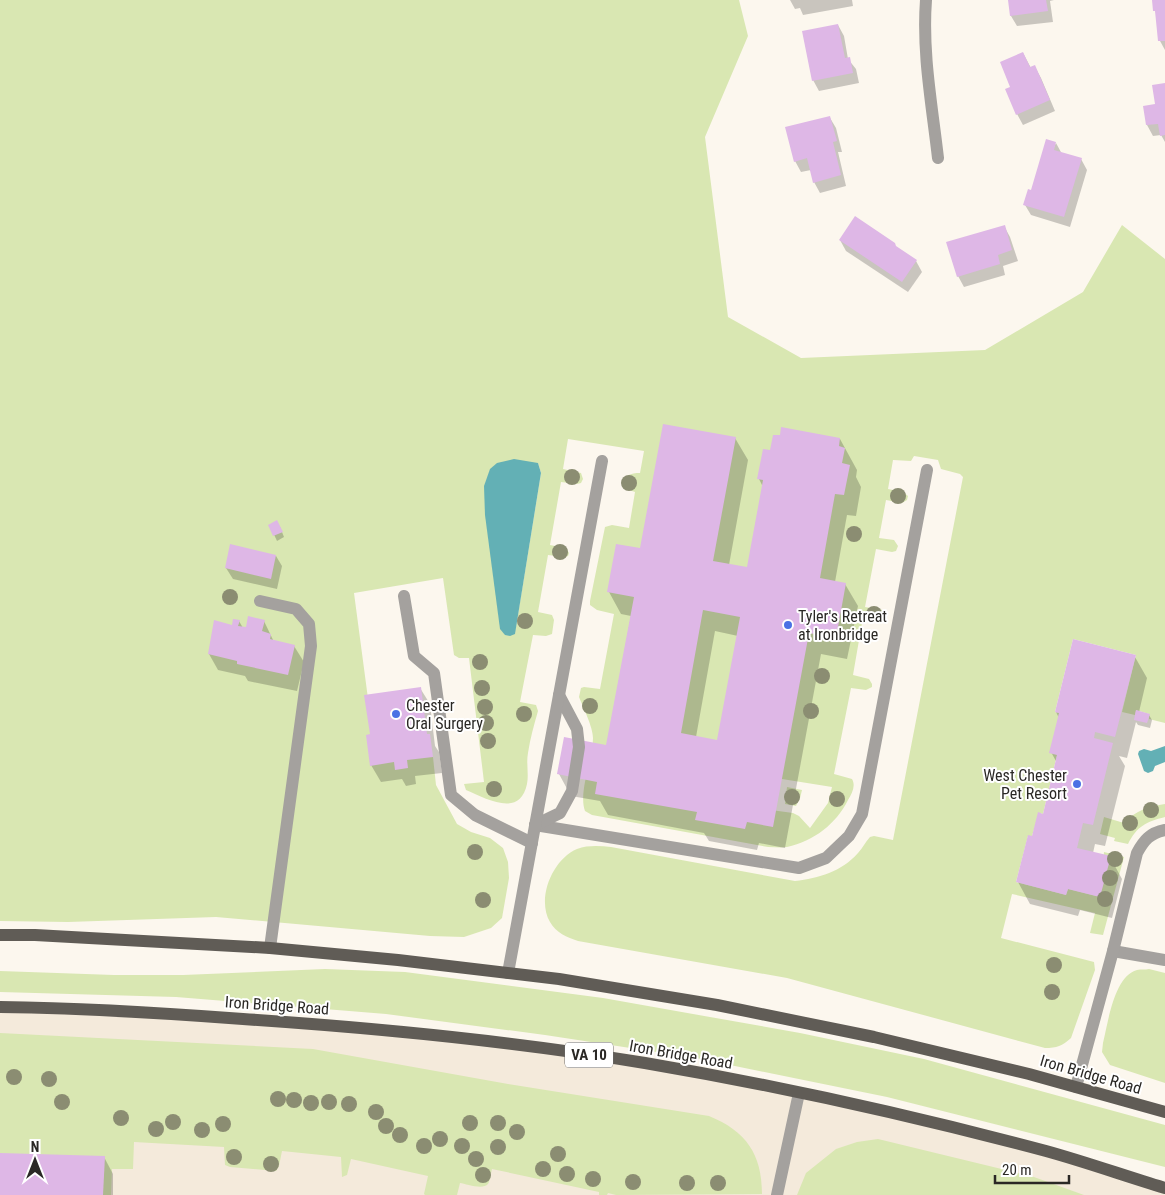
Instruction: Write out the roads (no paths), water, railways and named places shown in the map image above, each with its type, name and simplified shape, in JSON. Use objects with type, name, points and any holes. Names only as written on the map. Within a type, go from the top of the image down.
[{"type":"main road","name":"Iron Bridge Road","points":[[0,935],[270,948],[398,960],[559,979],[717,1005],[874,1037],[1029,1074],[1165,1112]]},
{"type":"main road","name":"Iron Bridge Road","points":[[0,1007],[178,1014],[375,1029],[512,1044],[636,1062],[799,1093],[915,1118],[1048,1152],[1165,1188]]},
{"type":"street","points":[[926,0],[924,29],[927,80],[938,158]]},
{"type":"street","points":[[508,973],[602,461]]},
{"type":"street","points":[[535,826],[799,868],[826,858],[849,836],[862,814],[927,470]]},
{"type":"street","points":[[404,596],[414,656],[434,673],[451,795],[475,814],[532,843]]},
{"type":"street","points":[[260,601],[296,609],[308,624],[310,646],[270,948]]},
{"type":"street","points":[[535,826],[560,813],[572,791],[579,747],[577,729],[559,694]]},
{"type":"street","points":[[1076,1087],[1137,853],[1144,840],[1154,832],[1165,830]]},
{"type":"street","points":[[1113,951],[1165,960]]},
{"type":"street","points":[[777,1195],[799,1093]]},
{"type":"water","points":[[514,459],[538,463],[541,473],[515,634],[510,636],[505,635],[500,629],[485,515],[484,486],[490,469],[497,463]]},
{"type":"water","points":[[1165,746],[1165,762],[1155,766],[1153,771],[1148,773],[1144,771],[1138,754],[1139,751],[1144,749],[1151,751]]},
{"type":"place","name":"Tyler's Retreat at Ironbridge","points":[[788,625]]},
{"type":"place","name":"Chester Oral Surgery","points":[[396,714]]},
{"type":"place","name":"West Chester Pet Resort","points":[[1077,784]]}]
